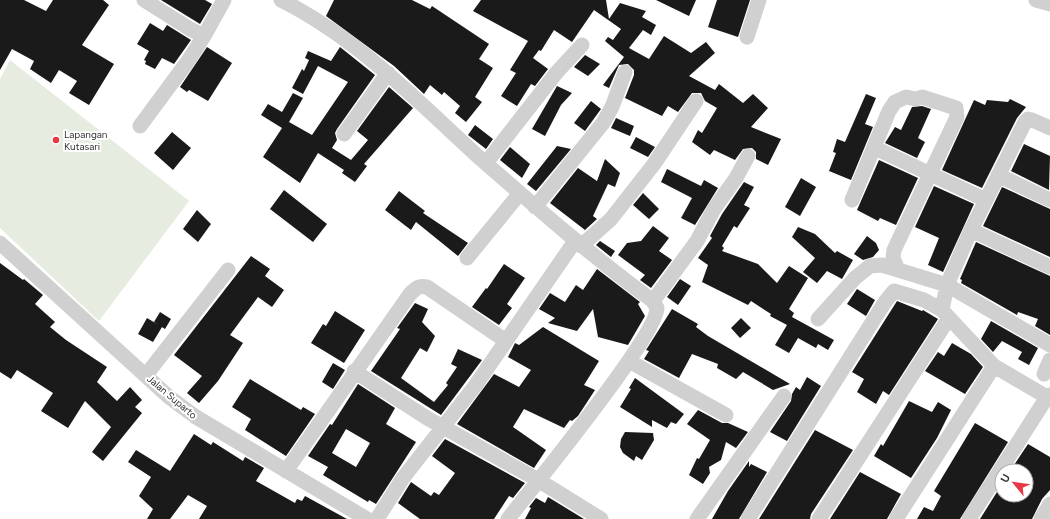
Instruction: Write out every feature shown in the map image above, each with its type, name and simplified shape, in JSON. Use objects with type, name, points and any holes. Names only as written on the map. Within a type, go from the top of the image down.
[{"type":"street","points":[[144,0],[190,29],[204,36]]},
{"type":"street","points":[[140,126],[188,61],[224,0]]},
{"type":"street","points":[[281,0],[330,28],[388,73],[535,207],[578,244],[653,302],[657,308],[657,313],[629,361],[508,519]]},
{"type":"street","points":[[747,37],[759,0]]},
{"type":"street","points":[[1036,0],[1050,4]]},
{"type":"street","points":[[486,163],[552,77],[582,44]]},
{"type":"street","points":[[535,207],[603,123],[612,107],[625,72]]},
{"type":"street","points":[[344,134],[388,73]]},
{"type":"street","points":[[852,200],[875,148],[889,111],[899,99],[922,97],[956,108],[957,117],[894,250],[893,258],[898,270]]},
{"type":"street","points":[[377,519],[403,478],[475,386],[506,341],[578,244],[610,219],[649,170],[696,101]]},
{"type":"street","points":[[819,519],[945,314],[946,285],[971,230],[1026,121],[1032,120],[1050,128]]},
{"type":"street","points":[[875,148],[986,200]]},
{"type":"street","points":[[653,302],[697,240],[714,209],[736,178],[748,156]]},
{"type":"street","points":[[998,175],[1050,200]]},
{"type":"street","points":[[467,258],[520,193]]},
{"type":"street","points":[[971,230],[1050,267]]},
{"type":"street","name":"Jalan Suparto","points":[[0,243],[146,375],[196,417],[367,519]]},
{"type":"street","points":[[818,319],[855,278],[870,266],[882,265],[946,285],[1050,345]]},
{"type":"street","points":[[146,375],[228,270]]},
{"type":"street","points":[[286,471],[354,371],[410,294],[421,286],[427,287],[506,341]]},
{"type":"street","points":[[748,519],[892,292],[897,291],[924,300],[945,314],[994,366],[1048,396],[969,519]]},
{"type":"street","points":[[629,361],[726,415]]},
{"type":"street","points":[[896,519],[994,366]]},
{"type":"street","points":[[354,371],[443,427],[538,480],[601,519]]},
{"type":"street","points":[[697,519],[784,396]]},
{"type":"street","points":[[1040,519],[1050,504]]},
{"type":"shaded area","name":"Lapangan Kutasari","points":[[10,60],[189,201],[99,321],[0,228],[0,79]]},
{"type":"building","points":[[0,0],[24,0],[46,11],[53,0],[103,0],[109,5],[82,45],[114,64],[89,105],[69,93],[77,81],[59,70],[51,83],[30,69],[34,61],[12,49],[0,70]]},
{"type":"building","points":[[161,0],[205,0],[212,4],[200,24]]},
{"type":"building","points":[[334,0],[412,0],[430,9],[432,6],[489,44],[479,59],[493,68],[475,97],[482,102],[466,122],[455,113],[460,106],[444,92],[442,95],[430,85],[424,94],[394,66],[326,16]]},
{"type":"building","points":[[481,0],[606,0],[609,19],[620,3],[646,11],[642,17],[656,25],[651,35],[643,30],[629,48],[649,59],[664,36],[691,53],[706,42],[715,53],[689,76],[715,90],[719,84],[743,103],[753,94],[768,108],[751,127],[781,139],[768,165],[756,159],[756,152],[752,148],[743,149],[735,160],[714,150],[710,155],[692,142],[698,130],[702,133],[717,108],[705,101],[701,93],[692,93],[678,112],[668,106],[662,116],[625,98],[634,75],[634,70],[628,64],[619,65],[609,88],[603,85],[624,57],[605,41],[608,37],[613,40],[621,29],[594,10],[572,42],[554,30],[541,51],[539,50],[533,58],[548,69],[535,86],[531,84],[517,106],[501,96],[516,73],[510,70],[528,41],[473,11]]},
{"type":"building","points":[[656,0],[696,0],[689,16]]},
{"type":"building","points":[[717,0],[750,0],[738,37],[708,27]]},
{"type":"building","points":[[150,23],[163,31],[167,25],[191,40],[174,64],[162,58],[155,69],[145,64],[146,61],[144,60],[149,51],[137,44]]},
{"type":"building","points":[[207,47],[232,63],[208,101],[189,90],[187,92],[180,87]]},
{"type":"building","points":[[340,47],[375,75],[337,129],[335,133],[337,140],[332,148],[351,160],[368,140],[357,131],[389,87],[413,108],[364,164],[367,166],[355,182],[342,173],[344,170],[318,153],[300,183],[263,157],[282,128],[261,115],[268,104],[282,112],[293,93],[303,98],[289,122],[312,135],[348,82],[318,66],[303,94],[292,88],[302,69],[304,71],[309,60],[305,58],[308,51],[331,61]]},
{"type":"building","points":[[585,55],[600,64],[588,76],[574,67]]},
{"type":"building","points":[[557,86],[572,93],[561,105],[545,136],[532,129]]},
{"type":"building","points":[[866,94],[876,98],[865,124],[873,127],[851,180],[829,171],[836,153],[833,152],[837,139],[845,142]]},
{"type":"building","points":[[1010,99],[1026,107],[1017,118],[982,188],[942,170],[974,100],[985,105],[987,100],[1008,102]]},
{"type":"building","points":[[591,101],[601,109],[585,131],[574,123]]},
{"type":"building","points":[[922,106],[931,109],[918,138],[925,142],[917,158],[885,143],[895,127],[901,130],[912,107]]},
{"type":"building","points":[[616,118],[634,126],[630,136],[611,128]]},
{"type":"building","points":[[475,125],[493,139],[486,149],[468,135]]},
{"type":"building","points":[[172,132],[191,148],[173,170],[154,153]]},
{"type":"building","points":[[636,137],[655,147],[648,157],[630,148]]},
{"type":"building","points":[[1024,144],[1050,156],[1049,190],[1011,171]]},
{"type":"building","points":[[557,146],[571,149],[536,191],[527,184]]},
{"type":"building","points":[[510,147],[530,164],[522,178],[500,160]]},
{"type":"building","points":[[605,159],[620,173],[615,187],[608,184],[593,216],[597,219],[585,230],[550,203],[578,168],[597,181]]},
{"type":"building","points":[[879,160],[918,178],[896,225],[880,218],[878,221],[857,210]]},
{"type":"building","points":[[667,169],[701,186],[704,180],[718,188],[695,225],[681,218],[692,198],[661,182]]},
{"type":"building","points":[[801,178],[816,187],[800,216],[785,207]]},
{"type":"building","points":[[744,182],[754,187],[744,205],[750,208],[737,228],[734,226],[722,246],[724,248],[722,251],[758,264],[777,283],[789,266],[808,278],[789,309],[794,313],[792,317],[834,340],[828,350],[818,344],[816,348],[798,338],[789,353],[775,345],[787,325],[770,316],[771,314],[751,301],[748,305],[702,282],[708,265],[698,258],[712,238],[710,236],[722,214]]},
{"type":"building","points":[[934,186],[974,204],[943,272],[928,265],[939,238],[915,227]]},
{"type":"building","points":[[1002,187],[1050,209],[1050,257],[983,226]]},
{"type":"building","points":[[284,190],[327,224],[313,242],[270,209]]},
{"type":"building","points":[[399,191],[425,211],[423,213],[468,243],[458,256],[416,222],[411,230],[385,210]]},
{"type":"building","points":[[643,193],[659,209],[649,219],[633,205]]},
{"type":"building","points":[[197,210],[211,224],[198,242],[183,229]]},
{"type":"building","points":[[653,226],[669,238],[659,251],[672,260],[651,288],[640,280],[645,275],[618,255],[627,243],[641,241]]},
{"type":"building","points":[[798,227],[815,234],[835,253],[837,251],[853,260],[842,279],[827,271],[817,283],[803,272],[815,258],[792,237]]},
{"type":"building","points":[[867,236],[876,243],[879,250],[873,257],[863,260],[854,254]]},
{"type":"building","points":[[600,241],[615,251],[611,257],[596,245]]},
{"type":"building","points":[[976,242],[1050,276],[1050,335],[1035,326],[1038,319],[1018,312],[1017,315],[961,283],[962,280],[960,279]]},
{"type":"building","points":[[251,256],[270,269],[265,276],[284,290],[272,307],[258,297],[230,335],[243,343],[218,381],[199,403],[187,393],[202,376],[174,355]]},
{"type":"building","points":[[0,263],[23,280],[24,279],[43,295],[35,304],[55,322],[50,327],[66,340],[107,367],[97,382],[117,401],[130,387],[142,400],[135,407],[142,413],[103,461],[92,452],[111,427],[85,401],[68,428],[41,411],[53,393],[17,370],[11,379],[0,372]]},
{"type":"building","points":[[504,264],[525,278],[507,304],[512,308],[499,325],[472,307],[486,288],[487,289]]},
{"type":"building","points":[[597,269],[640,302],[638,304],[645,316],[628,345],[598,337],[593,309],[577,331],[548,323],[555,318],[539,309],[550,293],[565,302],[576,285],[583,290]]},
{"type":"building","points":[[680,279],[691,286],[678,305],[667,297]]},
{"type":"building","points":[[857,289],[875,300],[866,316],[847,304]]},
{"type":"building","points":[[897,301],[922,311],[923,310],[938,319],[889,395],[883,391],[876,404],[857,392],[864,379],[852,372]]},
{"type":"building","points":[[415,303],[428,309],[422,322],[435,336],[427,352],[420,348],[401,378],[434,402],[448,385],[446,383],[457,367],[451,364],[458,349],[482,360],[441,415],[371,371],[400,329],[397,328]]},
{"type":"building","points":[[672,309],[698,324],[696,327],[708,336],[790,384],[773,390],[743,372],[736,379],[717,368],[718,364],[692,354],[679,378],[644,359],[649,351],[646,350]]},
{"type":"building","points":[[335,311],[365,330],[344,363],[311,343],[323,324],[326,326]]},
{"type":"building","points":[[160,312],[171,319],[165,329],[154,322]]},
{"type":"building","points":[[147,318],[162,327],[153,342],[138,334]]},
{"type":"building","points":[[741,318],[751,328],[740,338],[731,328]]},
{"type":"building","points":[[991,321],[1038,348],[1029,365],[1018,359],[1022,352],[1002,341],[993,352],[981,339]]},
{"type":"building","points":[[543,327],[599,361],[584,385],[595,390],[578,416],[572,421],[570,420],[564,428],[524,409],[513,427],[546,450],[534,468],[457,424],[494,374],[519,387],[531,370],[508,357],[515,343],[519,345]]},
{"type":"building","points":[[952,343],[971,354],[983,367],[965,394],[925,371],[938,352],[944,356]]},
{"type":"building","points":[[333,363],[345,370],[333,389],[322,382]]},
{"type":"building","points":[[807,377],[821,386],[787,441],[770,432],[791,401],[792,394],[796,387],[800,390]]},
{"type":"building","points":[[635,378],[684,414],[676,424],[671,422],[667,428],[652,420],[652,427],[620,407],[631,389],[629,388]]},
{"type":"building","points":[[250,379],[301,410],[303,407],[315,414],[286,456],[245,430],[251,419],[232,407]]},
{"type":"building","points":[[358,384],[395,408],[386,424],[416,442],[376,504],[369,500],[368,502],[323,475],[328,467],[308,456],[330,424],[332,425]],"holes":[[[346,429],[370,443],[356,467],[332,453]]]},
{"type":"building","points":[[909,401],[932,412],[938,402],[951,410],[937,438],[911,478],[874,456],[881,444],[883,446]]},
{"type":"building","points":[[698,410],[722,423],[728,423],[748,432],[736,448],[726,442],[721,460],[709,467],[710,473],[703,484],[689,475],[697,458],[699,459],[710,440],[687,424]]},
{"type":"building","points":[[975,423],[1008,442],[960,519],[917,519],[924,507],[933,511],[941,496],[934,491]]},
{"type":"building","points":[[815,430],[853,450],[811,514],[810,519],[759,519]]},
{"type":"building","points":[[625,432],[653,433],[654,440],[642,460],[636,456],[634,461],[623,453],[620,447],[621,439]]},
{"type":"building","points":[[194,434],[211,445],[213,442],[243,461],[245,457],[264,468],[256,481],[295,503],[297,499],[302,501],[305,496],[347,519],[199,519],[207,506],[188,495],[170,519],[147,519],[153,509],[139,496],[151,477],[128,462],[136,450],[170,471]]},
{"type":"building","points":[[445,439],[525,483],[513,498],[509,496],[494,519],[420,519],[398,503],[411,482],[431,496],[434,492],[439,495],[455,473],[432,456]]},
{"type":"building","points":[[1028,444],[1050,457],[1050,490],[1042,499],[1032,519],[980,519],[994,497],[994,503],[1034,503],[1034,463],[1015,463]]},
{"type":"building","points":[[749,461],[749,467],[751,464],[767,472],[739,519],[712,519],[728,491]]},
{"type":"building","points":[[860,472],[901,494],[887,519],[830,519]]},
{"type":"building","points":[[548,497],[584,519],[525,519],[531,508],[529,507],[536,498],[545,503]]},
{"type":"place","name":"Lapangan Kutasari","points":[[56,140]]}]
